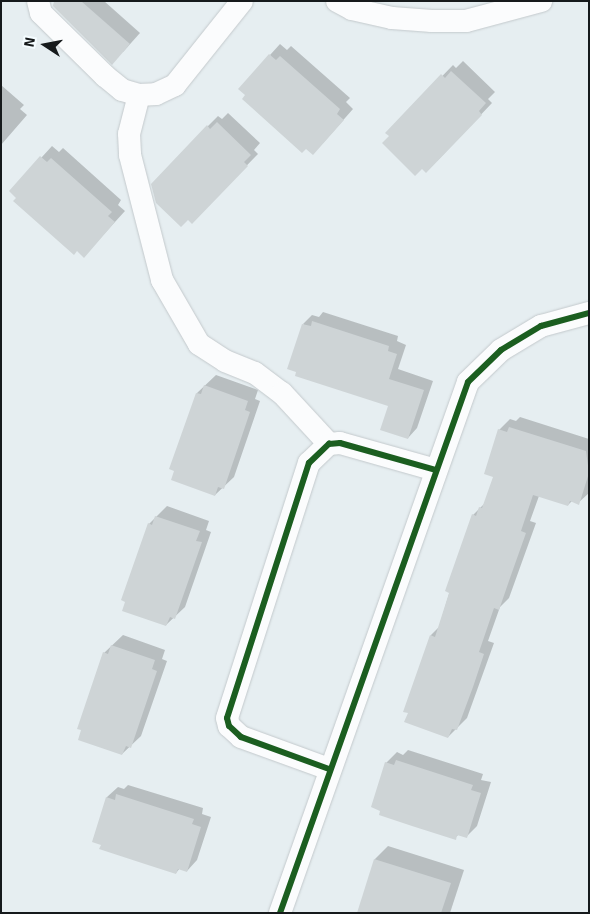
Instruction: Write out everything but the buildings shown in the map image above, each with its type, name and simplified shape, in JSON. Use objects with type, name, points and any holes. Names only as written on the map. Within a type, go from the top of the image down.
[{"type":"street","points":[[38,1],[41,12],[104,76],[122,90],[139,95],[156,94],[175,85],[242,1]]},
{"type":"street","points":[[337,1],[352,9],[384,16],[432,21],[466,21],[541,1]]},
{"type":"street","points":[[139,95],[129,134],[130,155],[162,280],[199,344],[225,361],[255,373],[282,393],[329,444]]},
{"type":"street","points":[[280,913],[329,769],[468,382],[501,350],[541,326],[589,313]]},
{"type":"street","points":[[329,769],[241,737],[230,726],[227,718],[309,462],[329,444],[340,442],[436,470]]},
{"type":"cycle path","points":[[280,913],[468,382],[501,350],[541,326],[589,313]]},
{"type":"cycle path","points":[[329,769],[241,737],[229,726],[227,718],[309,463],[329,444],[340,443],[436,470]]}]
